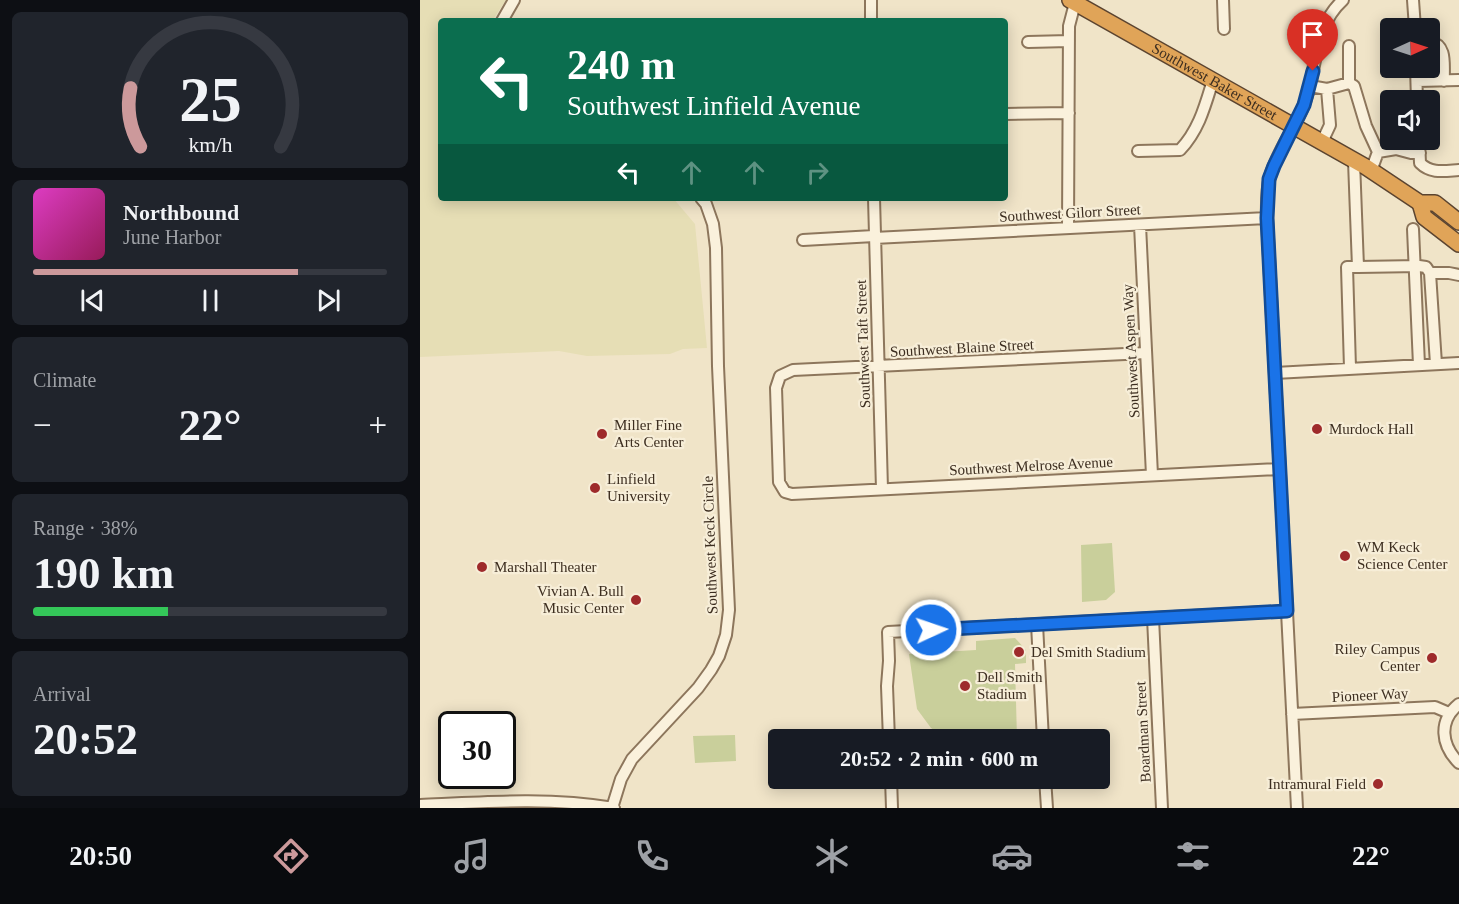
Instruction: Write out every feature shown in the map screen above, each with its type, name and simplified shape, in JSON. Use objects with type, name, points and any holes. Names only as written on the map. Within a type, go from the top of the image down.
[{"type":"highway","name":"Southwest Baker Street","points":[[1072,1],[1322,142],[1420,203],[1434,203],[1459,222]]},
{"type":"highway","name":"Southwest Baker Street","points":[[1420,203],[1424,217],[1459,244]]},
{"type":"street","points":[[504,18],[514,0]]},
{"type":"street","points":[[871,0],[871,18]]},
{"type":"street","points":[[1223,0],[1224,29]]},
{"type":"street","points":[[1413,0],[1414,18]]},
{"type":"street","points":[[1068,228],[1069,26],[1072,1]]},
{"type":"street","points":[[1297,808],[1267,218],[1269,179],[1304,105],[1319,38],[1336,2]]},
{"type":"street","points":[[1028,42],[1069,41]]},
{"type":"street","points":[[1348,46],[1349,83]]},
{"type":"street","points":[[1440,46],[1443,50],[1444,81]]},
{"type":"street","points":[[1417,78],[1417,90]]},
{"type":"street","points":[[1138,151],[1180,150],[1191,139],[1198,125],[1213,80]]},
{"type":"street","points":[[1417,81],[1459,80]]},
{"type":"street","points":[[1310,86],[1327,90],[1349,83],[1354,86],[1366,126],[1378,152]]},
{"type":"street","points":[[1322,142],[1330,125],[1327,90]]},
{"type":"street","points":[[1008,114],[1069,113]]},
{"type":"street","points":[[1371,171],[1378,152],[1382,150]]},
{"type":"street","points":[[1406,150],[1411,153],[1420,153]]},
{"type":"street","points":[[1420,150],[1420,163],[1426,169],[1435,172],[1459,170]]},
{"type":"street","points":[[1354,161],[1358,267]]},
{"type":"street","name":"Southwest Keck Circle","points":[[420,805],[533,800],[585,803],[613,808],[621,779],[632,759],[698,688],[719,656],[726,635],[729,610],[718,366],[716,248],[713,224],[704,201]]},
{"type":"street","name":"Southwest Taft Street","points":[[873,201],[882,489]]},
{"type":"street","name":"Southwest Gilorr Street","points":[[803,240],[1267,218]]},
{"type":"street","name":"Southwest Aspen Way","points":[[1140,225],[1152,475]]},
{"type":"street","points":[[1413,229],[1419,365]]},
{"type":"street","points":[[1350,368],[1347,267],[1426,267],[1430,273],[1436,364]]},
{"type":"street","points":[[1430,273],[1459,275]]},
{"type":"street","name":"Southwest Blaine Street","points":[[785,492],[779,482],[776,388],[780,376],[793,370],[1146,353]]},
{"type":"street","points":[[1275,373],[1459,363]]},
{"type":"street","name":"Southwest Melrose Avenue","points":[[785,492],[792,494],[1279,470]]},
{"type":"street","points":[[888,729],[886,686],[889,661],[888,632],[1287,611]]},
{"type":"street","name":"Boardman Street","points":[[1153,618],[1162,808]]},
{"type":"street","points":[[1037,624],[1042,729]]},
{"type":"street","points":[[1459,704],[1449,713],[1444,737],[1450,754],[1459,763]]},
{"type":"street","name":"Pioneer Way","points":[[1292,714],[1435,706],[1449,713]]},
{"type":"street","points":[[891,789],[892,808]]},
{"type":"street","points":[[1046,789],[1047,808]]},
{"type":"shaded area","points":[[420,0],[506,0],[494,18],[438,18],[438,201],[676,201],[695,224],[707,348],[683,349],[670,354],[587,356],[559,351],[420,357]]},
{"type":"green space","points":[[1112,543],[1115,592],[1106,600],[1082,602],[1081,545]]},
{"type":"green space","name":"Dell Smith Stadium","points":[[1015,638],[1026,650],[1026,663],[1015,664],[1017,729],[932,729],[917,709],[909,654],[976,650],[976,641]]},
{"type":"green space","points":[[735,735],[736,761],[695,763],[693,736]]},
{"type":"place","name":"Murdock Hall","points":[[1317,429]]},
{"type":"place","name":"Miller Fine Arts Center","points":[[602,434]]},
{"type":"place","name":"Linfield University","points":[[595,488]]},
{"type":"place","name":"WM Keck Science Center","points":[[1345,556]]},
{"type":"place","name":"Marshall Theater","points":[[482,567]]},
{"type":"place","name":"Vivian A. Bull Music Center","points":[[636,600]]},
{"type":"place","name":"Del Smith Stadium","points":[[1019,652]]},
{"type":"place","name":"Riley Campus Center","points":[[1432,658]]},
{"type":"place","name":"Dell Smith Stadium","points":[[965,686]]},
{"type":"place","name":"Intramural Field","points":[[1378,784]]},
{"type":"route","points":[[931,630],[1287,611],[1267,218],[1268,194],[1269,179],[1304,105],[1313,71]]}]
